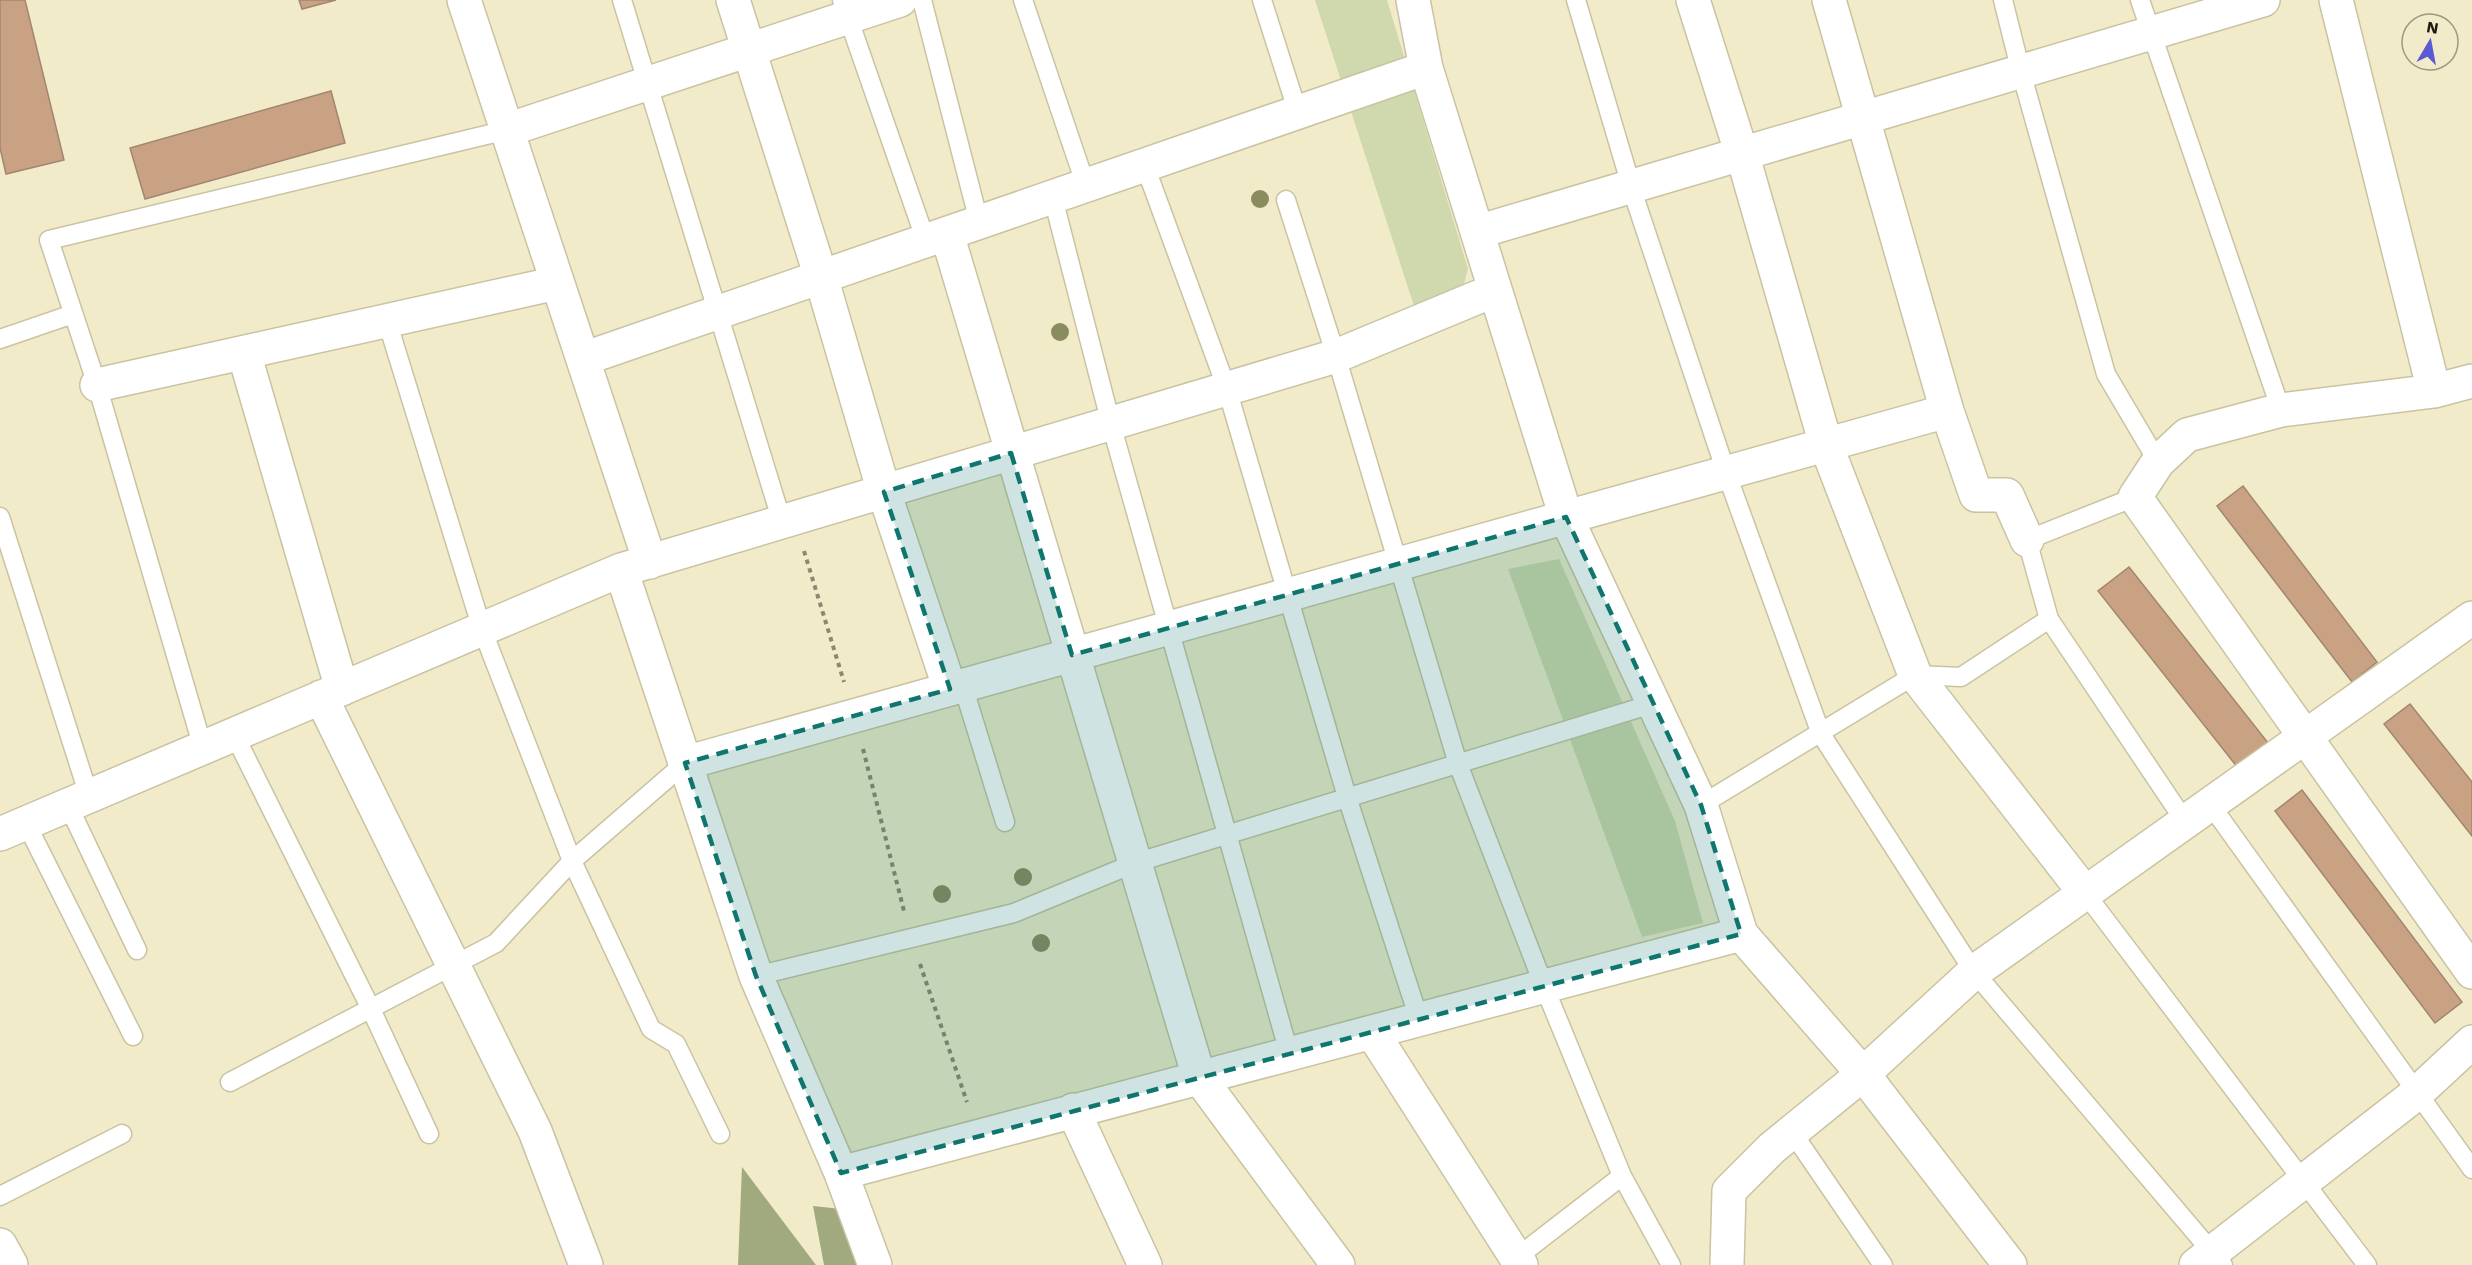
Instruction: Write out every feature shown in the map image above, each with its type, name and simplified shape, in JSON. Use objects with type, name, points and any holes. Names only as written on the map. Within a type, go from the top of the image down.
[{"type":"street","points":[[464,0],[583,359],[686,763],[756,976],[841,1173],[875,1265]]},
{"type":"street","points":[[732,0],[821,277],[884,492],[956,687]]},
{"type":"street","points":[[507,130],[748,51],[845,9],[900,0]]},
{"type":"street","points":[[1413,0],[1426,68],[1566,517],[1701,805],[1741,934],[1863,1074],[2010,1265]]},
{"type":"street","points":[[1693,0],[1742,154],[1826,445],[1916,675],[2085,893]]},
{"type":"street","points":[[1829,0],[1947,411],[1976,495],[2007,495],[2027,540]]},
{"type":"street","points":[[1477,232],[2264,0]]},
{"type":"street","points":[[2336,0],[2434,391]]},
{"type":"street","points":[[583,359],[1426,68]]},
{"type":"street","points":[[937,237],[1011,453],[1199,1077],[1338,1265]]},
{"type":"street","points":[[97,385],[557,283]]},
{"type":"street","points":[[13,829],[635,566],[1336,356],[1495,290]]},
{"type":"street","points":[[244,353],[332,693],[453,965],[535,1131],[586,1265]]},
{"type":"street","points":[[2472,381],[2434,391],[2281,410],[2187,435],[2158,462],[2135,496],[2472,972]]},
{"type":"street","points":[[686,763],[1947,411]]},
{"type":"street","points":[[1727,1265],[1730,1191],[1772,1148],[1863,1074],[1974,972],[2472,618]]},
{"type":"street","points":[[841,1173],[1741,934]]},
{"type":"street","points":[[1372,1032],[1518,1261]]},
{"type":"street","points":[[2211,1261],[2304,1182],[2416,1094],[2472,1042]]},
{"type":"street","points":[[1072,1110],[1145,1265]]},
{"type":"street","points":[[0,1245],[11,1265]]},
{"type":"lane","points":[[622,0],[718,313],[788,520]]},
{"type":"lane","points":[[922,0],[979,222]]},
{"type":"lane","points":[[1023,0],[1086,186]]},
{"type":"lane","points":[[1262,0],[1298,112]]},
{"type":"lane","points":[[1576,0],[1632,186],[1726,472],[1821,734],[1974,972],[2211,1261]]},
{"type":"lane","points":[[2003,0],[2106,374],[2158,462]]},
{"type":"lane","points":[[2140,0],[2281,410]]},
{"type":"lane","points":[[845,9],[937,237]]},
{"type":"lane","points":[[203,748],[97,385],[49,240],[507,130]]},
{"type":"lane","points":[[1145,166],[1227,389],[1347,797],[1419,1019]]},
{"type":"lane","points":[[1053,198],[1112,424],[1289,1053]]},
{"type":"lane","points":[[1286,200],[1336,356],[1458,764],[1544,986],[1622,1176],[1671,1265]]},
{"type":"lane","points":[[0,339],[73,314]]},
{"type":"lane","points":[[387,321],[482,629],[572,861],[651,1029],[676,1044],[720,1134]]},
{"type":"lane","points":[[2135,496],[2027,540],[2049,619],[2472,1169]]},
{"type":"lane","points":[[0,517],[78,801],[137,950]]},
{"type":"lane","points":[[1701,805],[1916,675],[1961,677],[2049,619]]},
{"type":"lane","points":[[956,687],[1005,822]]},
{"type":"lane","points":[[756,976],[1014,913],[1135,863],[1652,704]]},
{"type":"lane","points":[[234,735],[370,1007],[429,1134]]},
{"type":"lane","points":[[230,1082],[496,943],[572,861],[686,763]]},
{"type":"lane","points":[[13,829],[133,1036]]},
{"type":"lane","points":[[2085,893],[2367,1265]]},
{"type":"lane","points":[[1792,1132],[1883,1265]]},
{"type":"lane","points":[[0,1196],[122,1134]]},
{"type":"lane","points":[[1518,1261],[1622,1176]]},
{"type":"path","points":[[788,520],[854,716],[911,938],[979,1135]]},
{"type":"highlighted area","points":[[1011,453],[1072,655],[1566,517],[1701,805],[1741,934],[841,1173],[756,976],[685,763],[950,689],[884,492]]},
{"type":"green space","points":[[1315,0],[1387,0],[1468,269],[1461,295],[1415,309]]},
{"type":"green space","points":[[1559,559],[1675,821],[1703,923],[1642,937],[1508,569]]},
{"type":"green space","points":[[742,1167],[816,1265],[738,1265]]},
{"type":"green space","points":[[813,1206],[841,1209],[860,1265],[824,1265]]},
{"type":"building","points":[[0,0],[25,0],[64,160],[6,174],[0,148]]},
{"type":"building","points":[[299,0],[336,0],[302,9]]},
{"type":"building","points":[[331,91],[345,143],[145,199],[130,148]]},
{"type":"building","points":[[2243,486],[2377,662],[2352,682],[2217,506]]},
{"type":"building","points":[[2129,567],[2269,744],[2238,768],[2098,591]]},
{"type":"building","points":[[2410,704],[2472,782],[2472,836],[2384,724]]},
{"type":"building","points":[[2302,790],[2462,1002],[2435,1023],[2275,811]]}]
